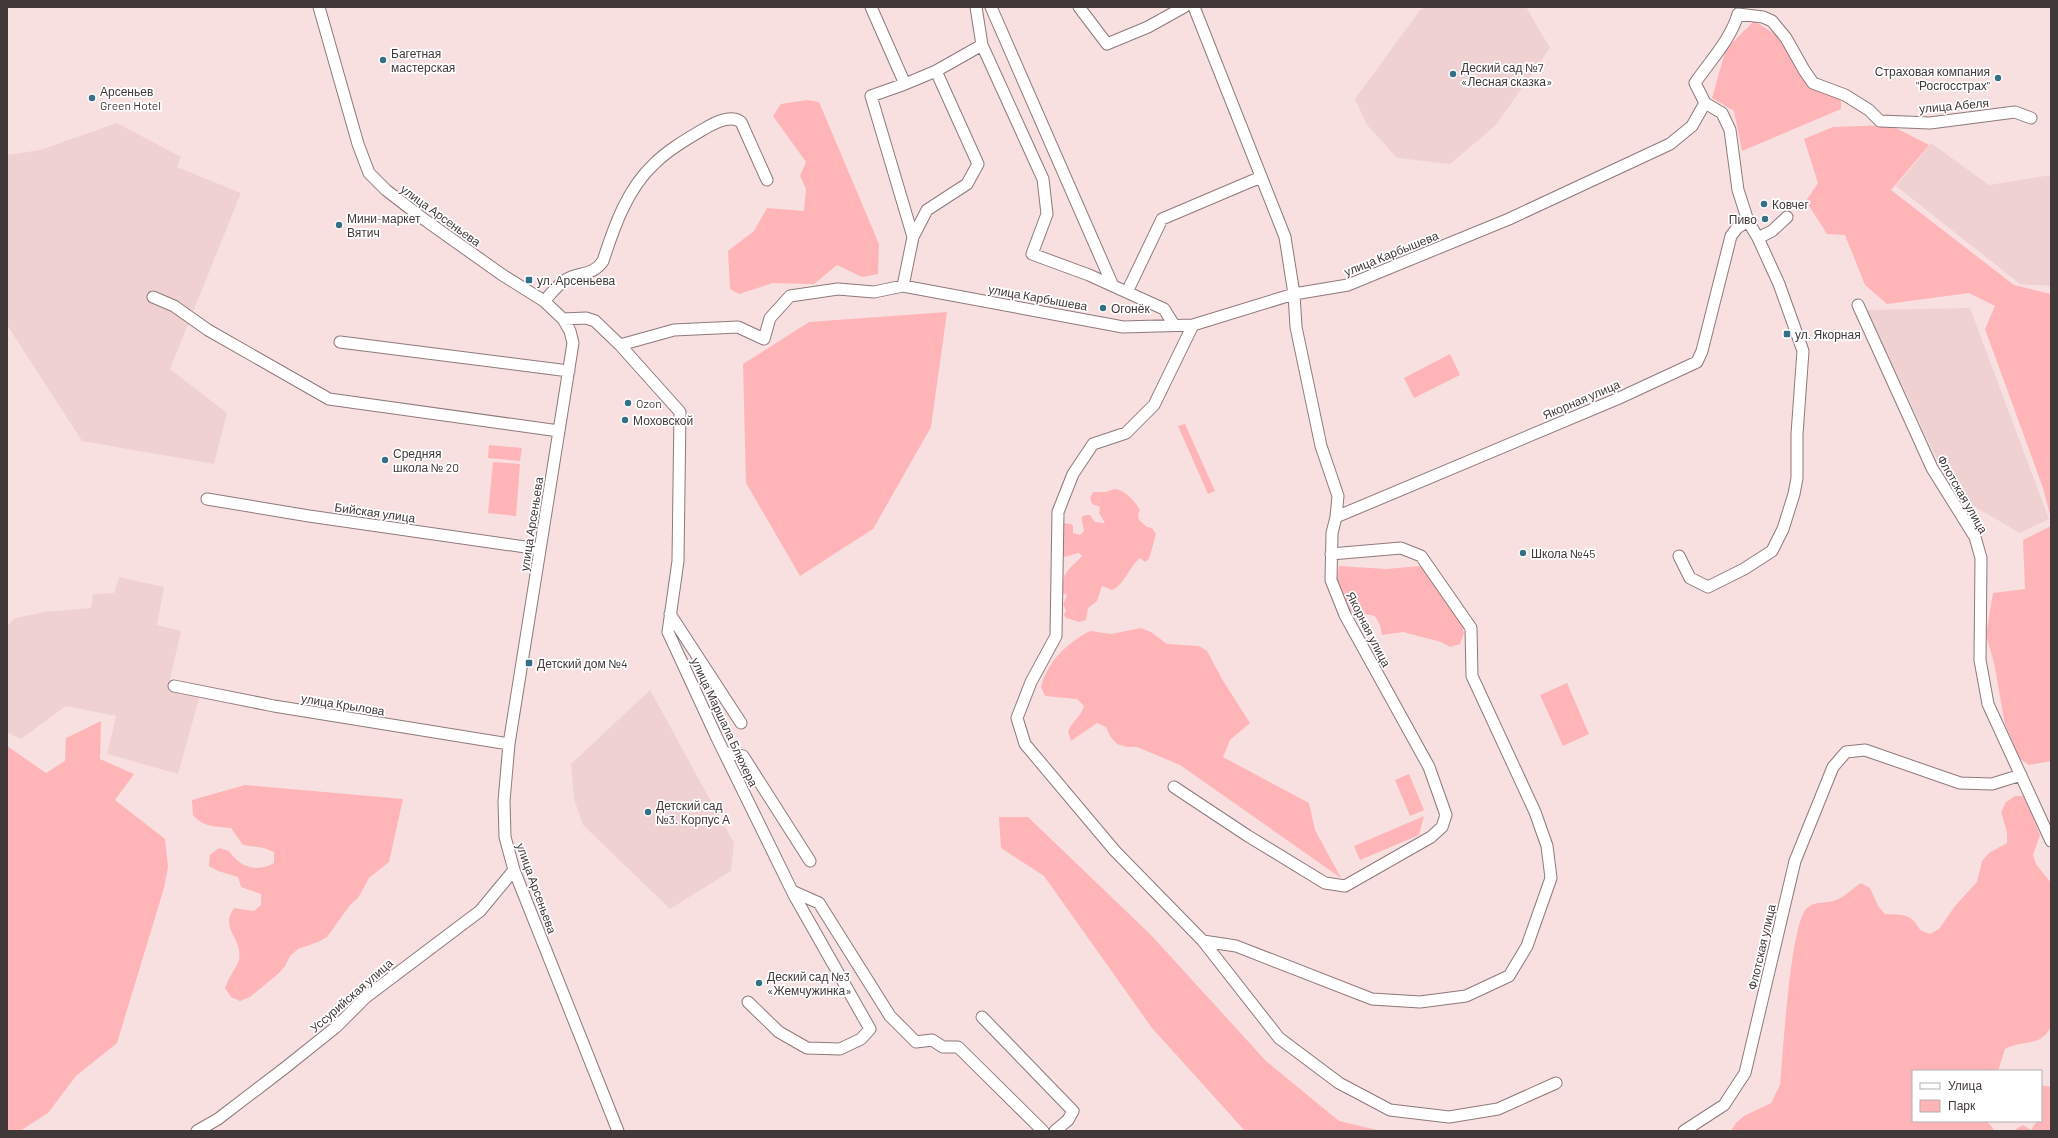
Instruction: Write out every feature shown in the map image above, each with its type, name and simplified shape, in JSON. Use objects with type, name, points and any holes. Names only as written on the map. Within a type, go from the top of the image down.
[{"type":"street","name":"улица Арсеньева","points":[[319,7],[358,144],[369,172],[386,190],[418,215],[501,274],[544,302],[563,319],[570,331],[573,343],[569,372],[539,549],[509,744],[504,801],[505,837],[514,870],[618,1131]]},
{"type":"street","points":[[871,7],[905,84]]},
{"type":"street","points":[[976,7],[982,45],[1042,179],[1047,214],[1032,254],[1113,286],[1164,309],[1174,325]]},
{"type":"street","points":[[992,7],[1113,286]]},
{"type":"street","points":[[1079,7],[1107,44],[1148,27],[1184,7]]},
{"type":"street","points":[[1194,7],[1284,237],[1294,294],[1296,327],[1321,446],[1338,496],[1336,517]]},
{"type":"street","points":[[1679,556],[1690,578],[1708,587],[1744,570],[1772,551],[1783,529],[1794,494],[1797,478],[1797,434],[1803,351],[1779,284],[1758,238],[1748,221],[1738,190],[1730,130],[1722,113],[1705,103],[1695,83],[1728,37],[1735,24],[1738,10]]},
{"type":"street","name":"улица Абеля","points":[[1738,10],[1772,21],[1786,38],[1813,83],[1845,95],[1870,110],[1880,121],[1930,123],[2015,112],[2031,118]]},
{"type":"street","points":[[913,237],[871,96],[936,71],[982,45]]},
{"type":"street","points":[[620,345],[674,330],[738,327],[764,340],[770,318],[790,296],[838,290],[874,292],[903,286],[913,237],[927,210],[967,184],[978,164],[936,71]]},
{"type":"street","name":"улица Карбышева","points":[[903,286],[1123,326],[1193,325],[1294,294],[1348,285],[1509,219],[1670,144],[1692,126],[1705,103]]},
{"type":"street","points":[[544,302],[557,287],[567,279],[590,272],[599,267],[603,261],[625,204],[638,183],[654,164],[711,125],[729,119],[737,119],[741,122],[767,180]]},
{"type":"street","points":[[1127,292],[1162,219],[1261,177]]},
{"type":"street","points":[[1758,238],[1772,231],[1787,217]]},
{"type":"street","name":"Якорная улица","points":[[1174,787],[1248,836],[1325,883],[1345,886],[1431,837],[1442,827],[1446,815],[1429,767],[1345,615],[1331,580],[1332,533],[1336,517],[1617,399],[1697,362],[1702,351],[1731,236],[1737,228],[1748,221]]},
{"type":"street","points":[[153,297],[174,306],[208,330],[329,399],[559,431]]},
{"type":"street","name":"Флотская улица","points":[[1858,305],[1932,468],[1975,537],[1980,558],[1980,650],[1984,684],[1991,712],[2051,841]]},
{"type":"street","name":"улица Маршала Блюхера","points":[[563,319],[586,318],[595,321],[620,345],[680,412],[678,561],[668,632],[792,892],[870,1029],[861,1039],[840,1049],[807,1048],[779,1032],[748,1002]]},
{"type":"street","points":[[1193,325],[1154,405],[1126,433],[1093,444],[1073,474],[1058,512],[1056,636],[1031,682],[1017,718],[1025,744],[1115,851],[1203,941],[1279,1038],[1339,1083],[1390,1110],[1449,1117],[1498,1109],[1556,1083]]},
{"type":"street","points":[[340,342],[569,372]]},
{"type":"street","name":"Бийская улица","points":[[207,499],[309,516],[539,549]]},
{"type":"street","points":[[1203,941],[1236,946],[1372,1000],[1420,1002],[1466,996],[1509,976],[1527,946],[1551,878],[1547,846],[1535,812],[1472,676],[1471,628],[1421,556],[1401,548],[1332,554]]},
{"type":"street","points":[[670,614],[741,723]]},
{"type":"street","name":"улица Крылова","points":[[174,686],[274,706],[509,744]]},
{"type":"street","name":"Флотская улица","points":[[1684,1131],[1724,1105],[1745,1073],[1795,861],[1833,767],[1846,752],[1865,750],[1960,783],[1992,784],[2021,775]]},
{"type":"street","points":[[724,752],[743,756],[810,860]]},
{"type":"street","name":"Уссурийская улица","points":[[197,1131],[218,1118],[286,1067],[336,1027],[366,997],[480,911],[514,870]]},
{"type":"street","points":[[792,892],[819,903],[890,1016],[916,1042],[932,1040],[943,1046],[958,1047],[1043,1131]]},
{"type":"street","points":[[982,1017],[1073,1111],[1068,1120],[1055,1131]]},
{"type":"shaded area","name":"Деский сад №7 «Лесная сказка»","points":[[1428,7],[1526,7],[1550,48],[1496,125],[1450,164],[1397,158],[1367,125],[1355,99],[1420,10]]},
{"type":"shaded area","points":[[117,123],[181,157],[177,167],[241,193],[170,369],[227,413],[214,464],[82,441],[7,325],[7,155],[40,150]]},
{"type":"shaded area","points":[[1931,143],[1989,185],[2051,175],[2051,286],[2020,284],[1896,186]]},
{"type":"shaded area","points":[[1970,308],[2049,519],[2020,533],[1953,494],[1867,310]]},
{"type":"shaded area","points":[[119,577],[164,587],[157,625],[181,631],[168,688],[200,695],[178,774],[107,754],[116,716],[66,706],[21,739],[7,732],[7,626],[15,618],[45,612],[91,608],[93,594],[114,593]]},
{"type":"shaded area","name":"Детский сад №3. Корпус А","points":[[650,690],[734,843],[731,871],[670,909],[583,825],[574,799],[571,764]]},
{"type":"green space","points":[[1754,21],[1781,38],[1810,83],[1835,96],[1841,101],[1841,109],[1742,151],[1734,111],[1712,98],[1726,49]]},
{"type":"green space","points":[[807,100],[819,102],[879,244],[878,274],[862,277],[837,265],[814,284],[773,283],[739,294],[730,289],[728,251],[754,231],[767,208],[804,211],[806,189],[800,176],[806,162],[773,116],[781,104]]},
{"type":"green space","points":[[1890,125],[1929,145],[1891,190],[2014,285],[2051,294],[2051,519],[2043,488],[1985,329],[1995,306],[1969,293],[1887,304],[1865,285],[1845,235],[1827,234],[1806,201],[1818,183],[1804,139],[1833,127]]},
{"type":"green space","points":[[947,312],[931,427],[873,529],[800,576],[746,483],[743,364],[809,322]]},
{"type":"green space","points":[[1450,354],[1460,375],[1414,398],[1404,378]]},
{"type":"green space","points":[[1185,424],[1215,491],[1208,494],[1178,426]]},
{"type":"green space","points":[[489,445],[522,448],[520,461],[488,458]]},
{"type":"green space","points":[[493,462],[520,464],[516,516],[488,513]]},
{"type":"green space","points":[[1114,489],[1122,491],[1132,499],[1140,510],[1138,514],[1139,520],[1147,527],[1152,528],[1156,534],[1149,559],[1145,562],[1140,558],[1124,580],[1112,590],[1102,586],[1097,601],[1088,608],[1086,620],[1079,622],[1066,618],[1064,615],[1066,610],[1063,605],[1067,595],[1063,593],[1063,581],[1070,568],[1082,556],[1079,553],[1060,558],[1063,523],[1071,524],[1073,526],[1073,533],[1080,535],[1084,531],[1081,517],[1090,515],[1095,522],[1105,523],[1099,513],[1100,507],[1092,504],[1090,498],[1093,492],[1106,492]]},
{"type":"green space","points":[[2051,526],[2051,761],[2029,765],[2020,759],[2005,724],[1994,663],[1986,635],[1993,593],[2025,589],[2023,540]]},
{"type":"green space","points":[[1339,566],[1386,569],[1420,566],[1437,582],[1462,625],[1464,633],[1460,644],[1450,647],[1441,642],[1403,632],[1382,635],[1380,625],[1375,616],[1353,612],[1345,608],[1337,580]]},
{"type":"green space","points":[[1141,628],[1151,632],[1167,644],[1199,646],[1207,651],[1222,679],[1250,723],[1230,740],[1223,757],[1309,803],[1315,830],[1341,878],[1180,765],[1137,747],[1127,747],[1117,744],[1110,736],[1106,727],[1097,723],[1071,741],[1068,731],[1081,713],[1084,706],[1077,699],[1045,696],[1041,687],[1048,669],[1066,647],[1090,631],[1111,634]]},
{"type":"green space","points":[[1567,683],[1589,734],[1563,746],[1540,695]]},
{"type":"green space","points":[[101,721],[100,759],[134,774],[115,800],[165,839],[168,867],[164,888],[117,1043],[76,1076],[48,1113],[20,1131],[7,1131],[7,746],[46,773],[65,761],[66,738]]},
{"type":"green space","points":[[1409,774],[1424,810],[1410,816],[1395,780]]},
{"type":"green space","points":[[245,785],[403,799],[389,862],[369,878],[358,898],[350,905],[327,937],[298,949],[290,956],[285,966],[279,973],[250,997],[240,1001],[231,997],[225,988],[239,960],[238,945],[230,928],[230,916],[234,908],[254,911],[261,905],[261,894],[241,887],[238,877],[218,871],[209,866],[210,855],[219,848],[229,851],[238,861],[249,867],[261,868],[274,863],[274,852],[264,848],[243,845],[231,828],[210,826],[201,822],[193,815],[192,800]]},
{"type":"green space","points":[[2015,796],[2025,796],[2040,835],[2033,855],[2036,864],[2051,883],[2051,1026],[2047,1033],[2037,1040],[2005,1049],[1998,1070],[1912,1070],[1912,1122],[1988,1122],[1995,1131],[1731,1131],[1736,1123],[1744,1116],[1771,1103],[1780,1085],[1785,1020],[1792,963],[1801,919],[1807,908],[1814,904],[1839,899],[1861,883],[1870,888],[1878,906],[1885,914],[1906,916],[1917,924],[1920,930],[1930,934],[1939,929],[1955,906],[1977,882],[1982,861],[1989,853],[2007,843],[2007,832],[2001,812],[2006,802]]},
{"type":"green space","points":[[1424,816],[1419,835],[1360,860],[1354,846]]},
{"type":"green space","points":[[999,817],[1028,817],[1151,935],[1266,1061],[1339,1121],[1381,1131],[1245,1131],[1152,1028],[1044,876],[1001,848]]},
{"type":"green space","points":[[2042,1085],[2051,1087],[2051,1131],[2013,1131],[2023,1125],[2031,1130],[2036,1122],[2042,1122]]},
{"type":"place","name":"Багетная мастерская","points":[[383,60]]},
{"type":"place","name":"Деский сад №7 «Лесная сказка»","points":[[1453,74]]},
{"type":"place","name":"Страховая компания \"Росгосстрах\"","points":[[1998,78]]},
{"type":"place","name":"Арсеньев Green Hotel","points":[[92,98]]},
{"type":"place","name":"Ковчег","points":[[1764,204]]},
{"type":"place","name":"Пиво","points":[[1765,219]]},
{"type":"place","name":"Мини-маркет Вятич","points":[[339,225]]},
{"type":"place","name":"ул. Арсеньева","points":[[529,280]]},
{"type":"place","name":"Огонёк","points":[[1103,308]]},
{"type":"place","name":"ул. Якорная","points":[[1787,334]]},
{"type":"place","name":"Ozon","points":[[628,403]]},
{"type":"place","name":"Моховской","points":[[625,420]]},
{"type":"place","name":"Средняя школа № 20","points":[[385,460]]},
{"type":"place","name":"Школа №45","points":[[1523,553]]},
{"type":"place","name":"Детский дом №4","points":[[529,663]]},
{"type":"place","name":"Детский сад №3. Корпус А","points":[[648,812]]},
{"type":"place","name":"Деский сад №3 «Жемчужинка»","points":[[759,983]]}]
